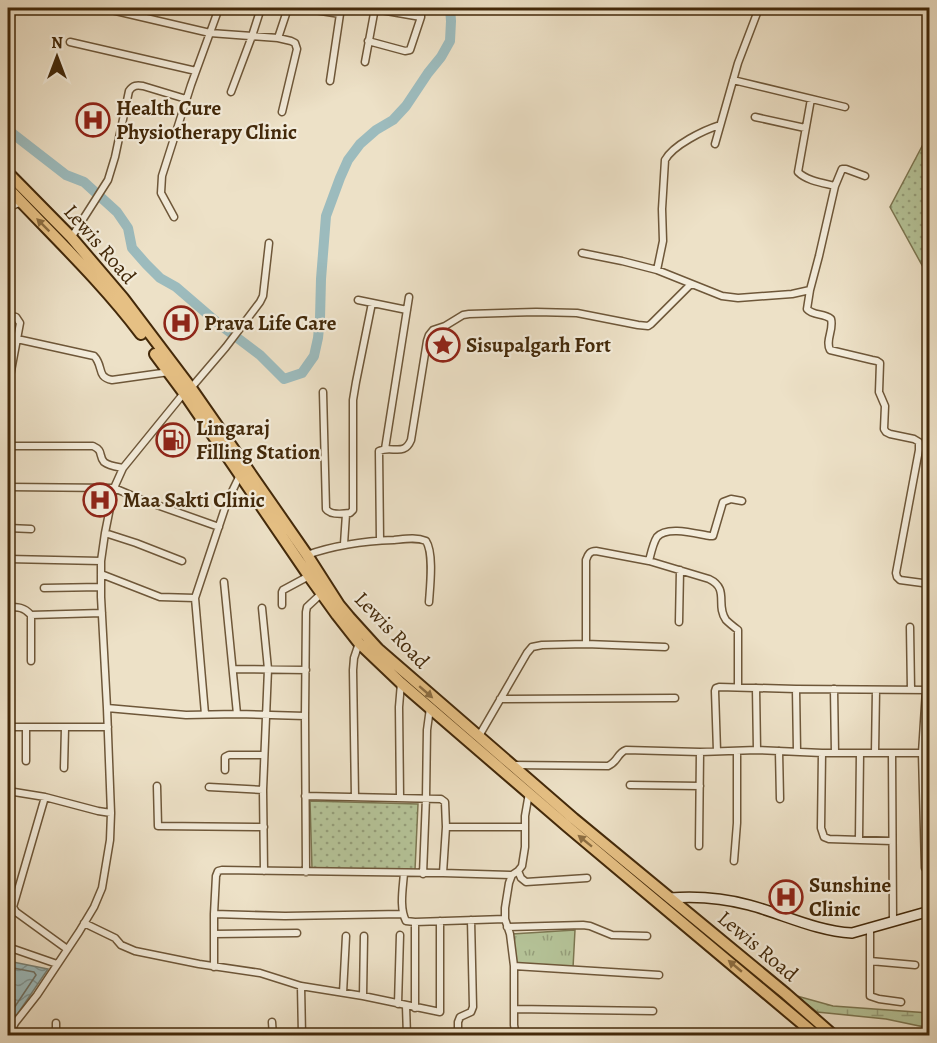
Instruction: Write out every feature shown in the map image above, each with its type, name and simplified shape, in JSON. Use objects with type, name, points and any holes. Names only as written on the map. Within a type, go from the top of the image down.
[{"type":"main road","name":"Lewis Road","points":[[8,173],[16,194],[69,242],[123,298],[349,617],[378,649],[512,765],[571,823],[810,1022],[834,1035]]},
{"type":"main road","name":"Lewis Road","points":[[69,242],[169,372],[188,391]]},
{"type":"main road","name":"Lewis Road","points":[[219,436],[240,474],[309,576],[359,642],[401,683],[529,792],[670,898],[700,930]]},
{"type":"main road","name":"Lewis Road","points":[[810,1022],[817,1035]]},
{"type":"street","points":[[8,13],[9,8]]},
{"type":"street","points":[[103,8],[210,33],[278,38],[296,43],[297,49],[282,112]]},
{"type":"street","points":[[174,217],[164,200],[161,182],[186,99],[219,8]]},
{"type":"street","points":[[231,92],[261,8]]},
{"type":"street","points":[[278,38],[288,8]]},
{"type":"street","points":[[302,8],[340,11],[330,81]]},
{"type":"street","points":[[365,62],[375,8],[420,17]]},
{"type":"street","points":[[368,41],[408,51],[412,47],[421,8]]},
{"type":"street","points":[[714,144],[733,80],[759,8]]},
{"type":"street","points":[[70,42],[196,71]]},
{"type":"street","points":[[733,80],[846,107]]},
{"type":"street","points":[[69,242],[108,180],[129,91],[132,87],[143,86],[186,99]]},
{"type":"street","points":[[811,99],[798,172],[805,178],[835,186]]},
{"type":"street","points":[[755,117],[805,128]]},
{"type":"street","points":[[657,270],[663,241],[665,160],[668,155],[692,138],[709,128],[720,125]]},
{"type":"street","points":[[864,176],[842,169],[835,186],[807,306],[808,311],[831,319],[828,342],[830,350],[880,363],[879,392],[885,406],[886,432],[919,442],[896,573],[900,580],[930,584]]},
{"type":"street","points":[[8,208],[16,194]]},
{"type":"street","points":[[8,1035],[84,923],[102,888],[110,840],[111,813],[101,561],[114,488],[123,468],[226,347],[260,302],[263,296],[269,243]]},
{"type":"street","points":[[582,253],[657,270],[722,296],[738,298],[792,294],[810,290]]},
{"type":"street","points":[[380,540],[379,451],[385,448],[402,450],[411,440],[427,341],[433,330],[463,315],[536,312],[577,313],[648,326],[691,284]]},
{"type":"street","points":[[385,448],[409,297]]},
{"type":"street","points":[[358,300],[407,310]]},
{"type":"street","points":[[323,392],[325,505],[328,511],[346,514],[353,510],[353,400],[372,303]]},
{"type":"street","points":[[8,315],[16,317],[20,323],[8,387]]},
{"type":"street","points":[[17,339],[94,356],[98,359],[106,379],[169,372]]},
{"type":"street","points":[[8,446],[93,446],[100,451],[104,461],[108,464],[123,468]]},
{"type":"street","points":[[204,714],[195,598],[227,502],[240,474]]},
{"type":"street","points":[[8,487],[114,488],[219,527]]},
{"type":"street","points":[[649,561],[656,538],[660,534],[670,530],[713,536],[723,502],[730,499],[742,501]]},
{"type":"street","points":[[344,544],[346,514]]},
{"type":"street","points":[[8,528],[31,529]]},
{"type":"street","points":[[105,533],[182,561]]},
{"type":"street","points":[[307,555],[344,544],[414,538],[426,541],[430,552],[429,602]]},
{"type":"street","points":[[586,644],[586,560],[590,552],[596,551],[649,561],[709,579],[720,586],[721,606],[725,618],[738,630],[738,687]]},
{"type":"street","points":[[8,559],[101,561]]},
{"type":"street","points":[[679,622],[680,570]]},
{"type":"street","points":[[101,574],[160,597],[195,598]]},
{"type":"street","points":[[282,605],[282,592],[309,576]]},
{"type":"street","points":[[224,582],[237,714]]},
{"type":"street","points":[[44,588],[102,587]]},
{"type":"street","points":[[306,872],[306,612],[307,607],[322,593]]},
{"type":"street","points":[[8,606],[20,607],[31,615],[32,661]]},
{"type":"street","points":[[262,608],[268,669],[263,790],[264,871]]},
{"type":"street","points":[[31,615],[102,613]]},
{"type":"street","points":[[910,627],[911,690]]},
{"type":"street","points":[[355,797],[353,670],[359,642]]},
{"type":"street","points":[[479,736],[532,647],[586,644],[665,647]]},
{"type":"street","points":[[233,669],[306,670]]},
{"type":"street","points":[[400,797],[401,683]]},
{"type":"street","points":[[717,752],[716,688],[719,687],[928,690],[925,868]]},
{"type":"street","points":[[756,688],[757,750]]},
{"type":"street","points":[[796,689],[797,751]]},
{"type":"street","points":[[834,689],[835,753]]},
{"type":"street","points":[[875,753],[876,690]]},
{"type":"street","points":[[500,699],[675,698]]},
{"type":"street","points":[[107,708],[177,714],[305,716]]},
{"type":"street","points":[[423,873],[427,730],[430,708]]},
{"type":"street","points":[[8,727],[108,728]]},
{"type":"street","points":[[26,728],[26,761]]},
{"type":"street","points":[[64,768],[65,728]]},
{"type":"street","points":[[512,765],[608,766],[616,762],[620,754],[626,750],[926,753]]},
{"type":"street","points":[[779,750],[780,799]]},
{"type":"street","points":[[734,861],[737,823],[737,751]]},
{"type":"street","points":[[699,846],[700,752]]},
{"type":"street","points":[[822,753],[822,834],[824,837],[892,841]]},
{"type":"street","points":[[859,839],[860,753]]},
{"type":"street","points":[[892,753],[892,921]]},
{"type":"street","points":[[225,770],[225,757],[229,754],[264,755]]},
{"type":"street","points":[[630,785],[700,786]]},
{"type":"street","points":[[157,786],[159,826],[264,827]]},
{"type":"street","points":[[209,787],[263,790]]},
{"type":"street","points":[[8,791],[45,797],[111,813]]},
{"type":"street","points":[[516,1035],[514,966],[510,934],[505,919],[507,891],[515,874],[522,866],[529,792]]},
{"type":"street","points":[[305,796],[441,799],[445,802],[446,827],[443,873]]},
{"type":"street","points":[[45,797],[13,907],[16,912],[67,949]]},
{"type":"street","points":[[446,827],[525,827]]},
{"type":"street","points":[[214,966],[214,914],[218,872],[515,874],[523,881],[530,883],[587,878]]},
{"type":"street","points":[[404,873],[403,914],[406,921],[505,919]]},
{"type":"street","points":[[670,898],[690,896],[747,905],[824,929],[852,933],[930,911]]},
{"type":"street","points":[[214,914],[285,916],[403,914]]},
{"type":"street","points":[[458,1035],[460,1017],[471,1012],[472,1007],[471,920]]},
{"type":"street","points":[[84,923],[135,951],[260,973],[300,986],[440,1012],[440,921]]},
{"type":"street","points":[[415,922],[415,1008]]},
{"type":"street","points":[[507,927],[583,925],[612,935],[647,936]]},
{"type":"street","points":[[870,927],[870,996],[901,1002]]},
{"type":"street","points":[[214,934],[297,933]]},
{"type":"street","points":[[398,1004],[400,935]]},
{"type":"street","points":[[343,993],[346,936]]},
{"type":"street","points":[[363,996],[364,936]]},
{"type":"street","points":[[8,947],[57,964]]},
{"type":"street","points":[[870,961],[915,965]]},
{"type":"street","points":[[514,966],[659,975]]},
{"type":"street","points":[[300,986],[302,1035]]},
{"type":"street","points":[[406,1006],[407,1035]]},
{"type":"street","points":[[514,1009],[653,1011]]},
{"type":"street","points":[[272,1022],[273,1035]]},
{"type":"street","points":[[56,1023],[56,1035]]},
{"type":"green space","points":[[929,133],[929,278],[890,207]]},
{"type":"green space","points":[[310,801],[418,804],[415,870],[312,869]]},
{"type":"green space","points":[[575,930],[573,968],[517,966],[512,934]]},
{"type":"green space","points":[[797,996],[833,1006],[929,1013],[929,1028],[886,1019],[817,1012]]},
{"type":"water","points":[[8,961],[48,969],[8,1028]]},
{"type":"waterway","points":[[8,33],[18,8]]},
{"type":"waterway","points":[[8,130],[66,175],[84,182],[117,212],[128,228],[132,248],[160,278],[176,287],[260,355],[284,379],[302,373],[314,356],[320,318],[326,216],[348,160],[360,144],[376,130],[393,120],[406,106],[441,57],[450,41],[450,8]]},
{"type":"place","name":"Health Cure Physiotherapy Clinic","points":[[93,120]]},
{"type":"place","name":"Prava Life Care","points":[[181,323]]},
{"type":"place","name":"Sisupalgarh Fort","points":[[443,345]]},
{"type":"place","name":"Lingaraj Filling Station","points":[[173,440]]},
{"type":"place","name":"Maa Sakti Clinic","points":[[100,500]]},
{"type":"place","name":"Sunshine Clinic","points":[[786,897]]}]
